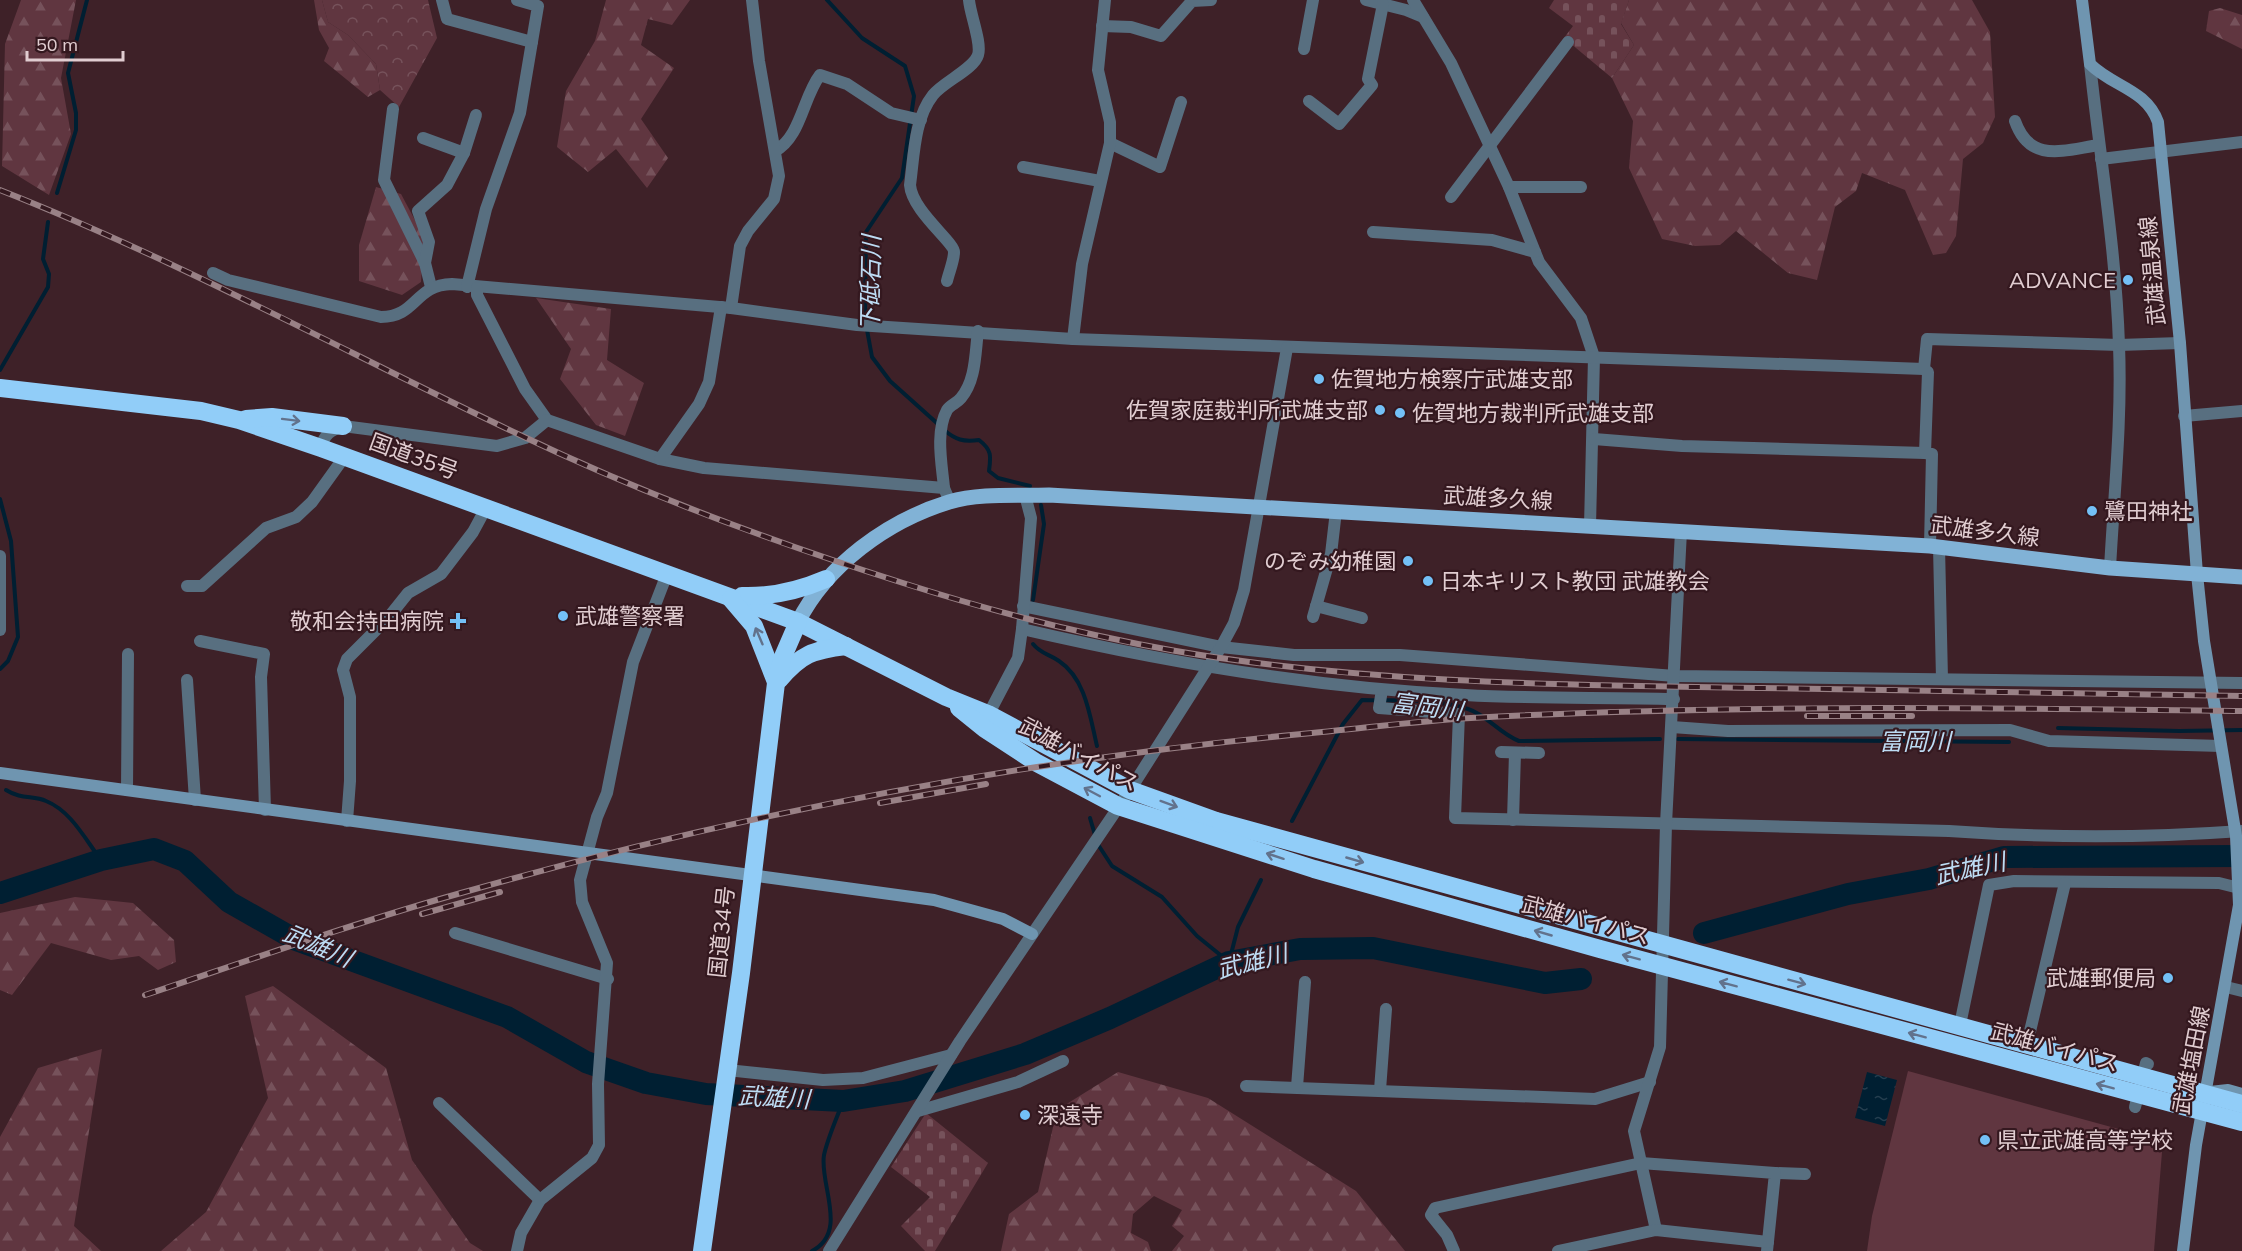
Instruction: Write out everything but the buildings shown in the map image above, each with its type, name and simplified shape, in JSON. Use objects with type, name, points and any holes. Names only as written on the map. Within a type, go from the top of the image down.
[{"type":"highway","name":"国道35号","points":[[0,388],[201,411],[239,420],[345,456],[798,622]]},
{"type":"highway","points":[[239,420],[272,417],[343,426]]},
{"type":"highway","points":[[728,595],[763,597],[797,591],[826,579]]},
{"type":"highway","points":[[728,595],[754,626],[776,683],[803,655],[846,646]]},
{"type":"highway","name":"武雄バイパス","points":[[798,622],[946,697],[985,721],[1130,790],[1216,821],[1662,946],[1960,1025],[2103,1068],[2242,1104]]},
{"type":"highway","name":"国道34号","points":[[702,1251],[776,683],[782,659],[798,622]]},
{"type":"highway","name":"武雄バイパス","points":[[985,721],[1037,763],[1118,806],[1314,869],[1662,966],[2242,1122]]},
{"type":"main road","points":[[2082,0],[2090,64]]},
{"type":"main road","name":"武雄温泉線","points":[[2090,64],[2098,72],[2148,102],[2158,122],[2180,344],[2197,574],[2220,741]]},
{"type":"main road","name":"武雄多久線","points":[[798,622],[826,579],[862,548],[947,495],[1025,495],[1258,506],[1934,547],[2110,568],[2242,577]]},
{"type":"main road","name":"武雄塩田線","points":[[2183,1251],[2202,1111],[2239,905],[2238,833],[2220,741]]},
{"type":"main road","points":[[0,773],[588,855],[752,874],[934,900],[1003,919],[1032,934]]},
{"type":"main road","points":[[2205,1093],[2228,1090],[2242,1094]]},
{"type":"street","points":[[442,0],[447,19],[532,42]]},
{"type":"street","points":[[517,0],[538,6],[520,113],[486,209],[472,287],[525,388],[547,420],[660,459],[704,468],[947,495],[943,428],[948,409],[960,399],[972,379],[978,332]]},
{"type":"street","points":[[660,459],[699,404],[709,382],[740,246],[748,231],[774,199],[779,176],[759,61],[752,0]]},
{"type":"street","points":[[947,281],[954,252],[952,245],[932,226],[911,194],[910,185],[921,120],[932,96],[943,85],[975,62],[979,53],[969,0]]},
{"type":"street","points":[[1073,339],[1082,264],[1110,143],[1110,122],[1098,70],[1105,0]]},
{"type":"street","points":[[1102,26],[1131,27],[1161,36],[1192,1],[1211,0]]},
{"type":"street","points":[[1304,49],[1313,0]]},
{"type":"street","points":[[1366,0],[1423,17]]},
{"type":"street","points":[[1413,0],[1451,63],[1509,187],[1539,262],[1581,318],[1594,357],[1594,439],[1590,526]]},
{"type":"street","points":[[1309,101],[1339,124],[1372,85],[1368,79],[1383,4]]},
{"type":"street","points":[[1451,197],[1568,42]]},
{"type":"street","points":[[2090,64],[2116,295],[2119,345],[2119,403],[2110,568]]},
{"type":"street","points":[[775,151],[784,146],[798,122],[812,86],[820,75],[847,84],[891,113],[921,120]]},
{"type":"street","points":[[1110,143],[1160,167],[1181,102]]},
{"type":"street","points":[[393,109],[384,180],[425,263],[431,287]]},
{"type":"street","points":[[425,263],[429,242],[418,211],[447,185],[464,153],[476,115]]},
{"type":"street","points":[[2015,121],[2024,139],[2046,153],[2099,145]]},
{"type":"street","points":[[423,138],[464,153]]},
{"type":"street","points":[[2101,159],[2242,142]]},
{"type":"street","points":[[1023,167],[1100,182]]},
{"type":"street","points":[[1509,187],[1581,187]]},
{"type":"street","points":[[1373,232],[1492,240],[1534,252]]},
{"type":"street","points":[[213,273],[228,280],[381,317],[395,317],[404,313],[431,287],[440,284],[726,307],[857,325],[1073,339],[1924,369],[1928,372],[1925,453]]},
{"type":"street","points":[[1924,369],[1927,339],[2119,345],[2180,344]]},
{"type":"street","points":[[829,1251],[951,1055],[1130,790],[1234,623],[1244,590],[1287,348]]},
{"type":"street","points":[[2184,416],[2242,411]]},
{"type":"street","points":[[321,448],[323,439],[331,430],[343,426],[497,446],[525,438],[547,420]]},
{"type":"street","points":[[1594,439],[1682,446],[1932,454],[1934,547],[1942,679]]},
{"type":"street","points":[[187,586],[202,586],[266,528],[296,517],[312,502],[345,456]]},
{"type":"street","points":[[985,721],[1018,658],[1031,518],[1025,495]]},
{"type":"street","points":[[347,821],[351,697],[343,670],[347,659],[388,618],[408,593],[441,574],[473,532],[486,508]]},
{"type":"street","points":[[1336,511],[1331,554],[1315,611],[1362,618]]},
{"type":"street","points":[[1656,1230],[1634,1131],[1660,1047],[1666,824],[1681,531]]},
{"type":"street","points":[[0,559],[0,630]]},
{"type":"street","points":[[517,1251],[521,1233],[540,1200],[592,1158],[599,1145],[598,1084],[608,979],[607,963],[582,902],[580,880],[597,817],[607,793],[633,662],[668,574]]},
{"type":"street","points":[[1023,606],[1221,647],[1294,655],[1400,655],[1675,676],[2242,683]]},
{"type":"street","points":[[1022,629],[1115,651],[1297,681],[1382,690],[1466,695],[1674,699]]},
{"type":"street","points":[[200,641],[264,654],[261,677],[265,810]]},
{"type":"street","points":[[127,790],[128,654]]},
{"type":"street","points":[[187,680],[195,800]]},
{"type":"street","points":[[1382,690],[1379,708],[1459,714],[1455,818],[1949,831],[2012,836],[2130,837],[2238,833]]},
{"type":"street","points":[[1672,727],[1728,731],[2010,730],[2049,741],[2220,741]]},
{"type":"street","points":[[1501,752],[1539,753]]},
{"type":"street","points":[[1513,819],[1515,753]]},
{"type":"street","points":[[1960,1025],[1989,885],[2014,881],[2240,885]]},
{"type":"street","points":[[2027,1044],[2065,883]]},
{"type":"street","points":[[455,933],[608,979]]},
{"type":"street","points":[[1297,1087],[1305,982]]},
{"type":"street","points":[[2226,987],[2242,991]]},
{"type":"street","points":[[1380,1090],[1386,1008]]},
{"type":"street","points":[[727,1070],[823,1080],[863,1078],[951,1055]]},
{"type":"street","points":[[920,1107],[1018,1082],[1063,1061]]},
{"type":"street","points":[[2135,1107],[2146,1063],[2148,1064]]},
{"type":"street","points":[[1246,1086],[1595,1099],[1650,1083]]},
{"type":"street","points":[[439,1103],[540,1200]]},
{"type":"street","points":[[1454,1251],[1447,1235],[1431,1215],[1435,1208],[1641,1163],[1805,1174]]},
{"type":"street","points":[[1558,1251],[1608,1246],[1656,1230],[1768,1247],[1775,1173]]},
{"type":"green space","points":[[21,0],[76,0],[61,78],[71,134],[49,195],[2,166],[5,44]]},
{"type":"green space","points":[[314,0],[322,0],[328,22],[348,35],[376,64],[380,90],[368,97],[324,61],[329,48],[319,30]]},
{"type":"green space","points":[[322,0],[428,0],[437,38],[399,107],[380,90],[376,64],[348,35],[328,22]]},
{"type":"green space","points":[[606,0],[690,0],[672,25],[648,19],[641,45],[674,68],[641,119],[668,158],[647,188],[616,149],[588,172],[557,147],[566,91],[595,41]]},
{"type":"green space","points":[[1554,0],[1629,0],[1621,24],[1634,45],[1612,78],[1564,38],[1573,26],[1549,8]]},
{"type":"green space","points":[[1629,0],[1972,0],[1990,32],[1995,117],[1983,143],[1963,159],[1956,236],[1946,253],[1933,255],[1905,190],[1862,173],[1856,191],[1835,207],[1817,280],[1788,273],[1736,231],[1720,245],[1695,246],[1662,239],[1629,168],[1633,121],[1612,78],[1634,45],[1621,23]]},
{"type":"green space","points":[[2220,8],[2242,15],[2242,49],[2206,31],[2209,11]]},
{"type":"green space","points":[[376,187],[401,194],[424,237],[421,282],[402,295],[359,281],[359,245]]},
{"type":"green space","points":[[536,298],[611,309],[607,360],[644,383],[625,436],[596,425],[560,379],[571,349]]},
{"type":"green space","points":[[75,897],[133,903],[174,940],[176,962],[158,970],[139,956],[111,960],[51,943],[12,995],[0,990],[0,913]]},
{"type":"green space","points":[[273,986],[386,1068],[412,1160],[470,1243],[483,1251],[161,1251],[206,1212],[268,1098],[245,996]]},
{"type":"green space","points":[[102,1049],[74,1226],[101,1251],[0,1251],[0,1137],[38,1068]]},
{"type":"green space","name":"県立武雄高等学校","points":[[1908,1071],[2155,1139],[2162,1152],[2154,1251],[1867,1251],[1872,1216]]},
{"type":"green space","points":[[1118,1072],[1208,1098],[1356,1191],[1405,1251],[1172,1251],[1184,1236],[1172,1226],[1182,1210],[1154,1196],[1133,1214],[1131,1233],[1148,1242],[1151,1251],[1001,1251],[1009,1214],[1038,1192],[1057,1110]]},
{"type":"green space","points":[[926,1113],[988,1163],[935,1251],[925,1251],[901,1226],[930,1197],[891,1167]]},
{"type":"water","points":[[1867,1072],[1897,1080],[1885,1126],[1855,1118]]},
{"type":"waterway","points":[[57,193],[76,130],[76,113],[68,73],[87,0]]},
{"type":"waterway","name":"下砥石川","points":[[827,0],[862,38],[905,66],[914,96],[902,178],[866,232],[865,319],[872,357],[890,381],[939,425]]},
{"type":"waterway","points":[[0,370],[48,287],[49,274],[43,259],[48,222]]},
{"type":"waterway","name":"下砥石川","points":[[944,430],[960,440],[979,440],[990,454],[989,471],[998,478],[1030,486]]},
{"type":"waterway","points":[[0,499],[11,541],[18,637],[8,661],[0,669]]},
{"type":"waterway","name":"下砥石川","points":[[1033,600],[1044,524],[1041,505]]},
{"type":"waterway","name":"下砥石川","points":[[1033,644],[1059,661],[1075,678],[1086,699],[1097,746]]},
{"type":"waterway","name":"富岡川","points":[[1292,821],[1343,724],[1362,700],[1416,701],[1456,705],[1475,712],[1519,741],[1660,739]]},
{"type":"waterway","name":"富岡川","points":[[2058,728],[2242,730]]},
{"type":"waterway","name":"富岡川","points":[[1678,739],[2009,742]]},
{"type":"waterway","points":[[6,790],[17,795],[41,799],[63,811],[77,826],[101,860]]},
{"type":"waterway","name":"下砥石川","points":[[1090,818],[1095,835]]},
{"type":"waterway","name":"下砥石川","points":[[1097,843],[1112,866],[1162,897],[1197,936],[1229,962],[1238,927],[1261,880]]},
{"type":"waterway","name":"武雄川","points":[[0,893],[101,860],[154,849],[185,861],[229,902],[296,940],[507,1017],[586,1062],[646,1083],[706,1094],[843,1101],[905,1091],[1025,1054],[1110,1018],[1229,962],[1300,949],[1373,948],[1545,983],[1581,979]]},
{"type":"waterway","name":"武雄川","points":[[1704,933],[1848,894],[1929,879],[2004,857],[2242,856]]},
{"type":"waterway","points":[[812,1251],[823,1243],[829,1232],[831,1220],[824,1155],[843,1101]]},
{"type":"railway","points":[[0,190],[132,246],[566,457],[661,497],[757,534],[903,583],[1072,630],[1141,645],[1249,662],[1468,681],[1614,686],[2242,696]]},
{"type":"railway","points":[[145,995],[302,942],[461,893],[670,838],[882,794],[1096,758],[1204,744],[1411,723],[1567,714],[1856,708],[2242,711]]},
{"type":"railway","points":[[1807,716],[1912,716]]},
{"type":"railway","points":[[880,803],[986,784]]},
{"type":"railway","points":[[422,914],[500,892]]},
{"type":"place","name":"ADVANCE","points":[[2128,280]]},
{"type":"place","name":"佐賀地方検察庁武雄支部","points":[[1319,379]]},
{"type":"place","name":"佐賀家庭裁判所武雄支部","points":[[1380,410]]},
{"type":"place","name":"佐賀地方裁判所武雄支部","points":[[1400,413]]},
{"type":"place","name":"鷺田神社","points":[[2092,511]]},
{"type":"place","name":"のぞみ幼稚園","points":[[1408,561]]},
{"type":"place","name":"日本キリスト教団 武雄教会","points":[[1428,581]]},
{"type":"place","name":"武雄警察署","points":[[563,616]]},
{"type":"place","name":"敬和会持田病院","points":[[458,621]]},
{"type":"place","name":"武雄郵便局","points":[[2168,978]]},
{"type":"place","name":"深遠寺","points":[[1025,1115]]},
{"type":"place","name":"県立武雄高等学校","points":[[1985,1140]]}]
